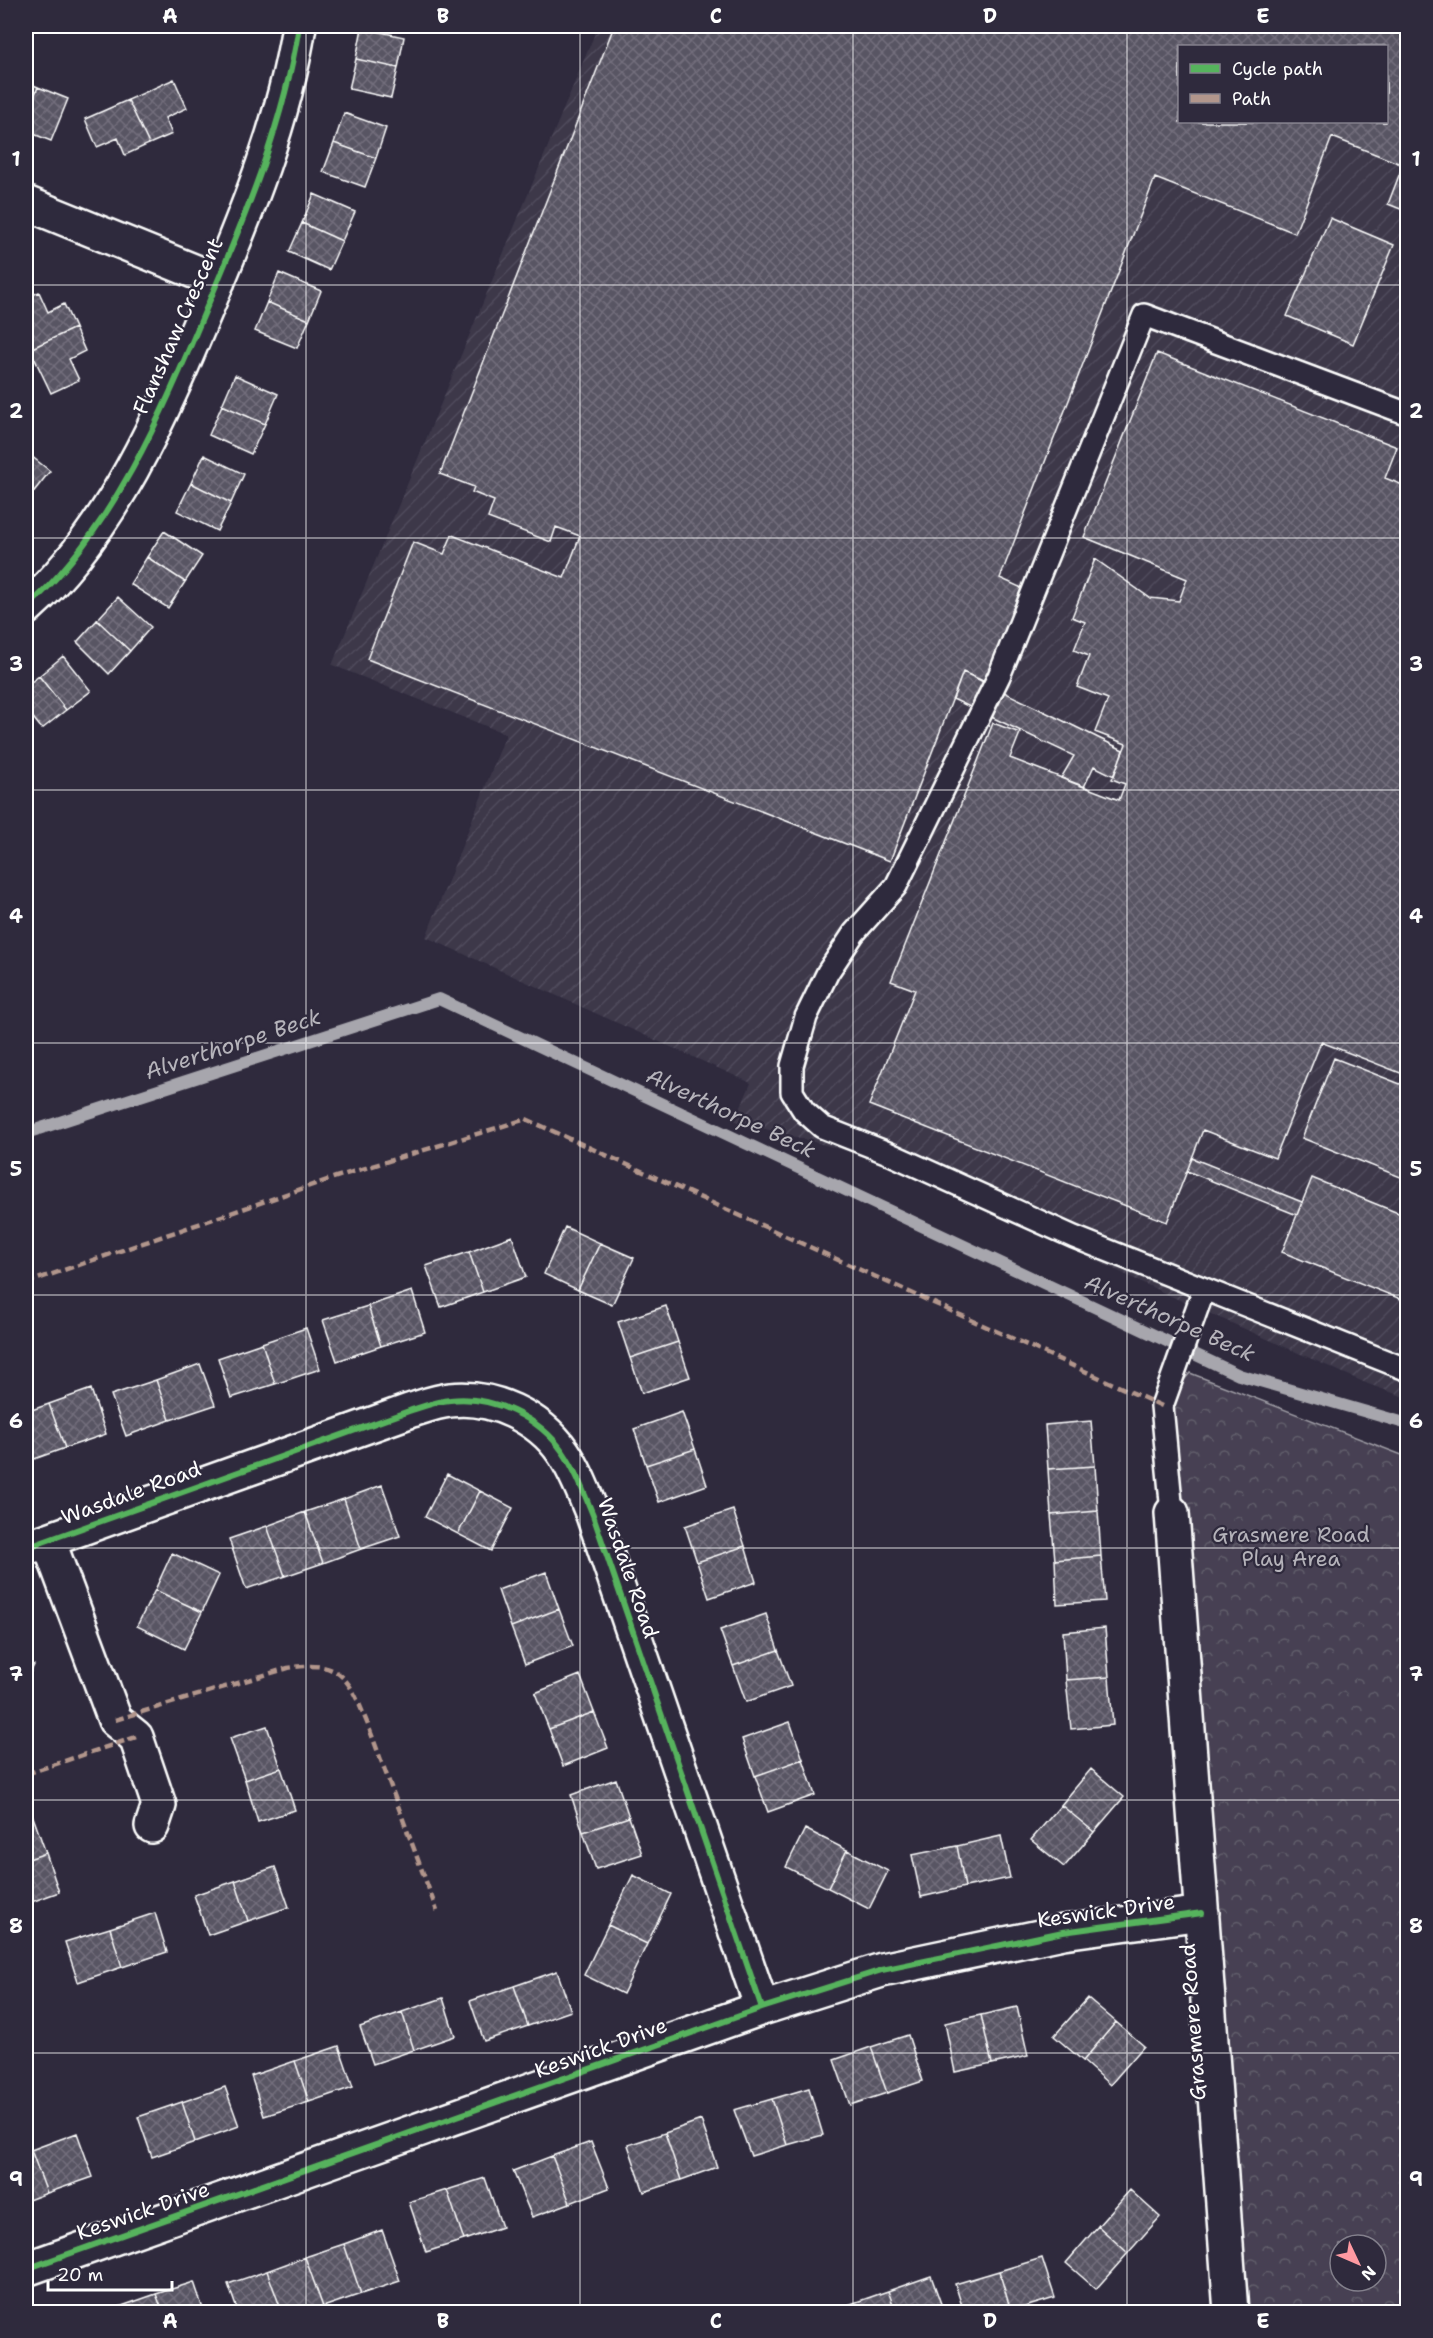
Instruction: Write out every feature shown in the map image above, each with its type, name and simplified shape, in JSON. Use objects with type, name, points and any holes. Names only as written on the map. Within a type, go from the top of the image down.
[{"type":"street","name":"Flanshaw Crescent","points":[[26,608],[84,543],[125,480],[165,402],[218,281],[270,150],[293,60],[298,26]]},
{"type":"street","points":[[26,203],[218,281]]},
{"type":"street","name":"Wasdale Road","points":[[37,1544],[410,1411],[450,1400],[482,1401],[511,1410],[542,1428],[563,1452],[581,1485],[593,1515],[762,2008]]},
{"type":"street","name":"Grasmere Road","points":[[1172,1513],[1232,2313]]},
{"type":"street","points":[[37,1544],[115,1720],[136,1737],[159,1805],[152,1826]]},
{"type":"street","name":"Keswick Drive","points":[[26,2269],[762,2008],[882,1970],[1063,1932],[1202,1913]]},
{"type":"lane","points":[[1407,414],[1144,315],[999,676],[896,886],[854,933],[828,972],[806,1017],[792,1066],[792,1092],[804,1112],[822,1127],[888,1153],[1074,1237],[1407,1370]]},
{"type":"lane","points":[[1172,1513],[1162,1406],[1186,1333],[1204,1289]]},
{"type":"shaded area","points":[[598,26],[1407,26],[1407,1398],[1368,1384],[1166,1294],[892,1163],[735,1121],[751,1083],[426,937],[506,734],[332,665]]},
{"type":"green space","name":"Grasmere Road Play Area","points":[[1190,1373],[1407,1457],[1407,2312],[1231,2312],[1162,1406]]},
{"type":"building","points":[[614,26],[1408,26],[1408,212],[1388,204],[1403,165],[1332,137],[1295,233],[1155,178],[1000,578],[1026,590],[990,684],[963,672],[890,861],[367,659],[413,542],[444,554],[452,535],[564,578],[580,536],[556,527],[551,542],[488,518],[494,501],[472,492],[474,487],[440,474]]},
{"type":"building","points":[[362,28],[404,37],[398,68],[356,59]]},
{"type":"building","points":[[356,59],[398,68],[391,98],[349,89]]},
{"type":"building","points":[[174,79],[187,108],[165,118],[172,134],[149,144],[128,100]]},
{"type":"building","points":[[26,82],[38,87],[26,117]]},
{"type":"building","points":[[38,87],[68,99],[51,141],[26,131],[26,117]]},
{"type":"building","points":[[128,100],[149,144],[125,155],[118,138],[97,147],[85,119]]},
{"type":"building","points":[[344,113],[386,128],[376,158],[334,143]]},
{"type":"building","points":[[334,143],[376,158],[365,187],[323,172]]},
{"type":"building","points":[[314,194],[355,212],[342,241],[302,223]]},
{"type":"building","points":[[1330,218],[1394,245],[1353,344],[1287,316]]},
{"type":"building","points":[[302,223],[342,241],[329,270],[289,252]]},
{"type":"building","points":[[279,273],[321,291],[309,320],[267,302]]},
{"type":"building","points":[[39,292],[48,312],[64,304],[75,328],[30,349],[26,339],[26,298]]},
{"type":"building","points":[[267,302],[309,320],[297,348],[255,331]]},
{"type":"building","points":[[75,328],[85,351],[69,359],[79,380],[51,393],[30,349]]},
{"type":"building","points":[[1157,353],[1397,447],[1385,478],[1408,487],[1408,1076],[1321,1042],[1275,1158],[1203,1130],[1167,1222],[869,1105],[915,990],[891,981],[993,723],[1020,733],[1010,758],[1119,800],[1125,784],[1112,779],[1126,744],[1095,732],[1108,699],[1077,687],[1089,656],[1074,650],[1085,622],[1072,617],[1095,559],[1150,598],[1179,601],[1187,579],[1084,537]]},
{"type":"building","points":[[235,375],[278,394],[265,424],[222,405]]},
{"type":"building","points":[[222,405],[265,424],[251,454],[209,435]]},
{"type":"building","points":[[26,452],[50,471],[27,500],[26,499]]},
{"type":"building","points":[[204,455],[244,474],[231,503],[191,483]]},
{"type":"building","points":[[191,483],[231,503],[217,531],[177,511]]},
{"type":"building","points":[[164,531],[202,556],[185,582],[147,557]]},
{"type":"building","points":[[147,557],[185,582],[168,608],[130,584]]},
{"type":"building","points":[[118,597],[151,627],[130,651],[97,620]]},
{"type":"building","points":[[97,620],[130,651],[109,674],[77,642]]},
{"type":"building","points":[[63,656],[91,691],[66,710],[39,676]]},
{"type":"building","points":[[963,672],[1123,750],[1114,776],[1094,766],[1084,787],[1061,778],[1074,756],[953,699]]},
{"type":"building","points":[[39,676],[66,710],[42,729],[26,709],[26,686]]},
{"type":"building","points":[[1334,1058],[1408,1087],[1408,1180],[1302,1138]]},
{"type":"building","points":[[1192,1158],[1302,1202],[1297,1215],[1187,1171]]},
{"type":"building","points":[[1312,1178],[1408,1217],[1408,1302],[1282,1252]]},
{"type":"building","points":[[565,1227],[600,1243],[578,1290],[544,1274]]},
{"type":"building","points":[[512,1236],[526,1277],[483,1292],[469,1252]]},
{"type":"building","points":[[600,1243],[634,1258],[612,1305],[578,1290]]},
{"type":"building","points":[[469,1252],[483,1292],[441,1307],[426,1266]]},
{"type":"building","points":[[412,1291],[425,1332],[381,1346],[368,1306]]},
{"type":"building","points":[[368,1306],[381,1346],[337,1361],[323,1320]]},
{"type":"building","points":[[666,1306],[678,1342],[630,1358],[618,1322]]},
{"type":"building","points":[[306,1328],[320,1369],[275,1384],[262,1343]]},
{"type":"building","points":[[678,1342],[690,1377],[642,1393],[630,1358]]},
{"type":"building","points":[[262,1343],[275,1384],[231,1398],[218,1358]]},
{"type":"building","points":[[200,1364],[215,1405],[170,1420],[156,1380]]},
{"type":"building","points":[[156,1380],[170,1420],[126,1436],[111,1395]]},
{"type":"building","points":[[91,1389],[106,1434],[65,1448],[49,1404]]},
{"type":"building","points":[[49,1404],[65,1448],[26,1462],[26,1412]]},
{"type":"building","points":[[682,1412],[695,1449],[646,1465],[634,1429]]},
{"type":"building","points":[[1091,1421],[1095,1466],[1048,1469],[1045,1425]]},
{"type":"building","points":[[695,1449],[707,1485],[659,1502],[646,1465]]},
{"type":"building","points":[[1095,1466],[1098,1511],[1051,1515],[1048,1469]]},
{"type":"building","points":[[447,1474],[480,1491],[458,1534],[425,1517]]},
{"type":"building","points":[[382,1485],[400,1536],[361,1549],[344,1499]]},
{"type":"building","points":[[480,1491],[513,1508],[491,1551],[458,1534]]},
{"type":"building","points":[[344,1499],[361,1549],[323,1563],[305,1512]]},
{"type":"building","points":[[733,1510],[745,1546],[697,1562],[685,1526]]},
{"type":"building","points":[[1098,1511],[1101,1556],[1055,1560],[1051,1515]]},
{"type":"building","points":[[305,1512],[323,1563],[285,1576],[267,1526]]},
{"type":"building","points":[[267,1526],[285,1576],[246,1589],[229,1539]]},
{"type":"building","points":[[745,1546],[756,1582],[709,1598],[697,1562]]},
{"type":"building","points":[[172,1553],[219,1575],[202,1612],[155,1590]]},
{"type":"building","points":[[1101,1556],[1105,1601],[1057,1604],[1055,1560]]},
{"type":"building","points":[[546,1572],[559,1609],[511,1627],[498,1590]]},
{"type":"building","points":[[155,1590],[202,1612],[184,1649],[137,1626]]},
{"type":"building","points":[[559,1609],[573,1646],[525,1664],[511,1627]]},
{"type":"building","points":[[766,1614],[778,1650],[733,1666],[720,1630]]},
{"type":"building","points":[[1105,1628],[1109,1677],[1066,1680],[1063,1632]]},
{"type":"building","points":[[778,1650],[791,1686],[746,1702],[733,1666]]},
{"type":"building","points":[[26,1661],[34,1665],[26,1681]]},
{"type":"building","points":[[580,1675],[594,1712],[549,1729],[535,1693]]},
{"type":"building","points":[[1109,1677],[1113,1725],[1071,1729],[1066,1680]]},
{"type":"building","points":[[594,1712],[608,1748],[563,1766],[549,1729]]},
{"type":"building","points":[[790,1722],[803,1759],[755,1776],[742,1739]]},
{"type":"building","points":[[267,1726],[281,1768],[245,1780],[230,1738]]},
{"type":"building","points":[[803,1759],[815,1795],[768,1812],[755,1776]]},
{"type":"building","points":[[281,1768],[295,1810],[258,1822],[245,1780]]},
{"type":"building","points":[[1091,1769],[1124,1797],[1094,1832],[1061,1805]]},
{"type":"building","points":[[616,1779],[629,1817],[583,1832],[571,1795]]},
{"type":"building","points":[[1061,1805],[1094,1832],[1064,1867],[1031,1840]]},
{"type":"building","points":[[32,1814],[46,1853],[26,1860],[26,1817]]},
{"type":"building","points":[[629,1817],[642,1854],[596,1869],[583,1832]]},
{"type":"building","points":[[805,1829],[847,1850],[828,1888],[786,1867]]},
{"type":"building","points":[[1001,1836],[1010,1878],[965,1887],[957,1846]]},
{"type":"building","points":[[957,1846],[965,1887],[921,1897],[912,1855]]},
{"type":"building","points":[[847,1850],[888,1871],[869,1909],[828,1888]]},
{"type":"building","points":[[46,1853],[59,1892],[26,1904],[26,1860]]},
{"type":"building","points":[[275,1867],[289,1907],[248,1921],[235,1881]]},
{"type":"building","points":[[633,1875],[671,1894],[647,1944],[608,1925]]},
{"type":"building","points":[[235,1881],[248,1921],[208,1935],[194,1895]]},
{"type":"building","points":[[155,1913],[167,1952],[122,1967],[110,1928]]},
{"type":"building","points":[[608,1925],[647,1944],[623,1994],[584,1975]]},
{"type":"building","points":[[110,1928],[122,1967],[78,1982],[65,1942]]},
{"type":"building","points":[[557,1971],[571,2011],[528,2026],[514,1986]]},
{"type":"building","points":[[514,1986],[528,2026],[484,2041],[470,2001]]},
{"type":"building","points":[[443,1998],[455,2036],[414,2050],[402,2012]]},
{"type":"building","points":[[1088,1998],[1116,2022],[1083,2061],[1054,2036]]},
{"type":"building","points":[[1017,2007],[1028,2056],[992,2064],[981,2015]]},
{"type":"building","points":[[402,2012],[414,2050],[373,2064],[360,2027]]},
{"type":"building","points":[[981,2015],[992,2064],[955,2072],[945,2023]]},
{"type":"building","points":[[1116,2022],[1144,2046],[1110,2085],[1083,2061]]},
{"type":"building","points":[[908,2035],[923,2081],[887,2093],[871,2047]]},
{"type":"building","points":[[339,2046],[353,2087],[309,2102],[295,2061]]},
{"type":"building","points":[[871,2047],[887,2093],[850,2105],[834,2060]]},
{"type":"building","points":[[295,2061],[309,2102],[264,2116],[251,2076]]},
{"type":"building","points":[[225,2087],[239,2126],[195,2142],[182,2102]]},
{"type":"building","points":[[809,2088],[823,2135],[787,2145],[772,2099]]},
{"type":"building","points":[[772,2099],[787,2145],[751,2156],[734,2110]]},
{"type":"building","points":[[182,2102],[195,2142],[152,2157],[138,2117]]},
{"type":"building","points":[[701,2120],[717,2167],[681,2180],[665,2133]]},
{"type":"building","points":[[77,2133],[93,2177],[47,2193],[31,2150]]},
{"type":"building","points":[[665,2133],[681,2180],[644,2192],[628,2145]]},
{"type":"building","points":[[591,2142],[609,2188],[570,2203],[552,2156]]},
{"type":"building","points":[[31,2150],[47,2193],[26,2201],[26,2152]]},
{"type":"building","points":[[552,2156],[570,2203],[532,2217],[513,2171]]},
{"type":"building","points":[[485,2178],[502,2227],[464,2240],[447,2190]]},
{"type":"building","points":[[447,2190],[464,2240],[426,2252],[409,2202]]},
{"type":"building","points":[[1130,2190],[1160,2217],[1128,2253],[1098,2226]]},
{"type":"building","points":[[1098,2226],[1128,2253],[1096,2289],[1066,2263]]},
{"type":"building","points":[[382,2230],[400,2281],[361,2294],[344,2244]]},
{"type":"building","points":[[344,2244],[361,2294],[323,2307],[305,2257]]},
{"type":"building","points":[[305,2257],[323,2307],[309,2312],[282,2312],[267,2271]]},
{"type":"building","points":[[1042,2258],[1055,2298],[1011,2311],[999,2271]]},
{"type":"building","points":[[267,2271],[282,2312],[238,2312],[228,2284]]},
{"type":"building","points":[[999,2271],[1011,2311],[964,2312],[955,2284]]},
{"type":"building","points":[[931,2276],[944,2312],[896,2312],[888,2291]]},
{"type":"building","points":[[194,2282],[204,2312],[163,2312],[156,2294]]},
{"type":"building","points":[[888,2291],[896,2312],[847,2312],[845,2306]]},
{"type":"building","points":[[156,2294],[163,2312],[121,2312],[119,2307]]},
{"type":"waterway","name":"Alverthorpe Beck","points":[[26,1133],[439,999],[1239,1375],[1408,1424]]},
{"type":"marked path","points":[[26,1283],[336,1177],[526,1119],[1162,1406]]},
{"type":"marked path","points":[[115,1720],[288,1668],[306,1666],[332,1670],[349,1684],[355,1695],[437,1911]]},
{"type":"marked path","points":[[26,1774],[136,1737]]},
{"type":"cycle path","points":[[26,608],[58,577],[86,542],[111,505],[155,425],[223,268],[263,166],[284,97],[299,26]]},
{"type":"cycle path","points":[[26,1548],[435,1403],[466,1399],[482,1401],[498,1405],[528,1419],[541,1428],[563,1452],[576,1474],[593,1515],[762,2008]]},
{"type":"cycle path","points":[[26,2269],[762,2008],[882,1970],[1063,1932],[1202,1913]]}]
